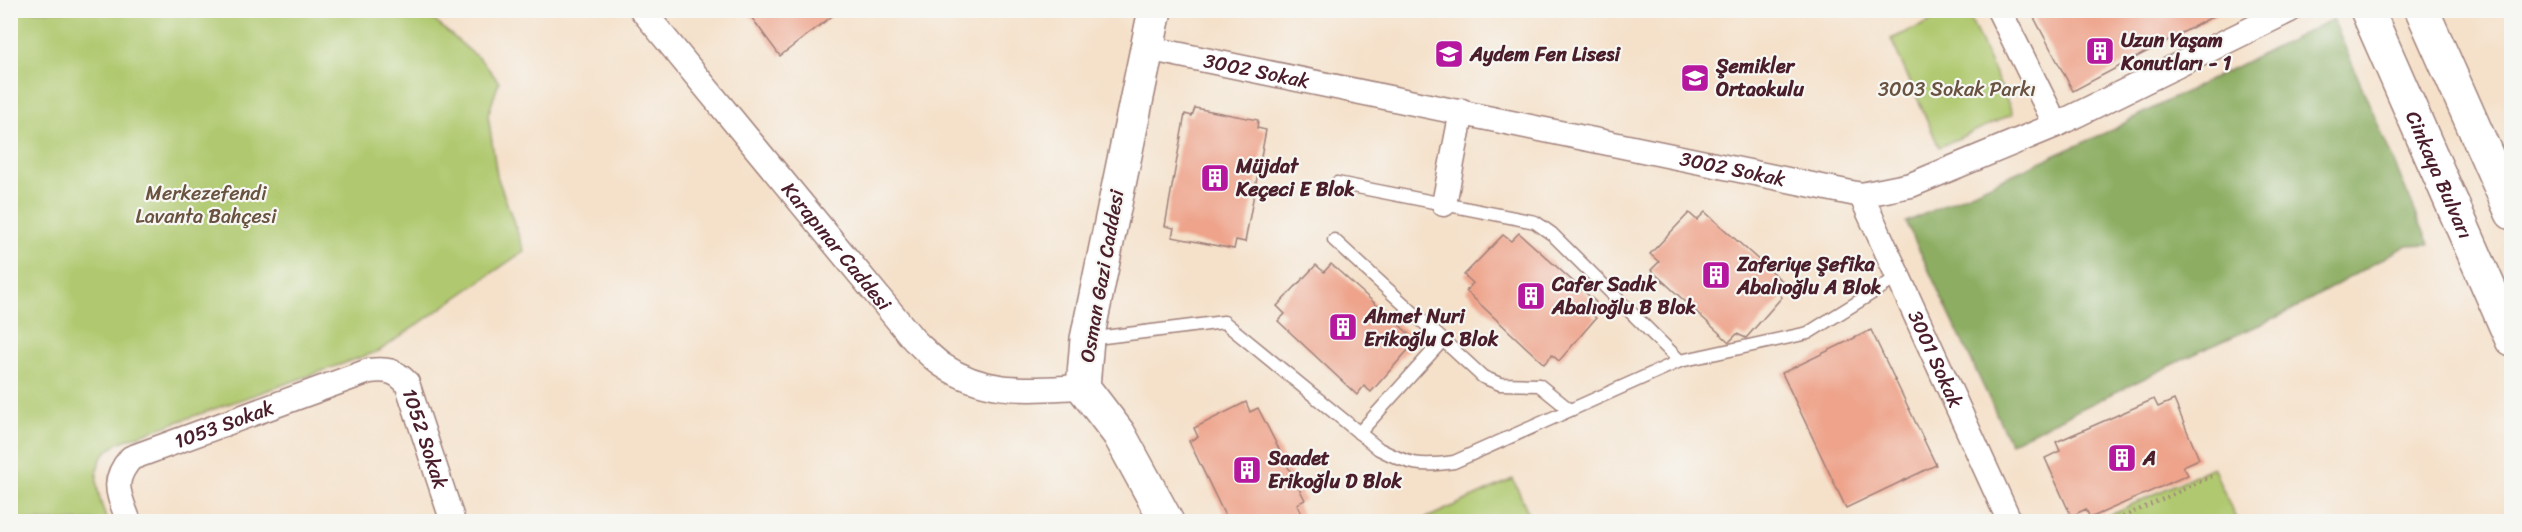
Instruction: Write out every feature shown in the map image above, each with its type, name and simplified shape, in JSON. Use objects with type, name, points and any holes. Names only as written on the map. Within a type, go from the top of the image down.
[{"type":"main road","name":"Osman Gazi Caddesi","points":[[1155,10],[1087,339],[1083,387],[1119,434],[1167,522]]},
{"type":"main road","name":"Cinkaya Bulvarı","points":[[2367,10],[2511,340]]},
{"type":"main road","points":[[2422,10],[2502,165],[2511,213]]},
{"type":"street","name":"Karapınar Caddesi","points":[[642,10],[914,340],[940,364],[962,377],[990,387],[1022,389],[1083,387]]},
{"type":"street","points":[[1999,10],[2056,125]]},
{"type":"street","name":"3002 Sokak","points":[[1147,48],[1462,111],[1861,195],[1911,185],[2056,125],[2290,10]]},
{"type":"street","points":[[1444,204],[1462,111]]},
{"type":"street","name":"3001 Sokak","points":[[1861,195],[2010,522]]},
{"type":"street","name":"1053 Sokak","points":[[129,522],[117,487],[120,471],[131,458],[369,371],[384,370]]},
{"type":"street","name":"1052 Sokak","points":[[384,370],[398,372],[407,383],[453,522]]},
{"type":"lane","points":[[1337,183],[1535,222],[1552,234],[1680,361]]},
{"type":"lane","points":[[1334,240],[1483,377],[1500,384],[1539,385],[1570,411]]},
{"type":"lane","points":[[1087,339],[1224,322],[1380,449],[1403,461],[1426,466],[1454,462],[1680,361],[1808,333],[1898,277]]},
{"type":"lane","points":[[1359,433],[1443,340]]},
{"type":"path","points":[[2112,522],[2215,475]]},
{"type":"green space","name":"Merkezefendi Lavanta Bahçesi","points":[[10,11],[423,11],[483,62],[499,82],[488,115],[497,176],[524,251],[379,351],[120,442],[105,453],[98,469],[97,487],[107,521],[11,521]]},
{"type":"green space","name":"3003 Sokak Parkı","points":[[1954,11],[1967,11],[2013,114],[1939,147],[1891,39]]},
{"type":"green space","points":[[2333,19],[2429,244],[2407,245],[2286,313],[2203,350],[2010,443],[1906,222],[2116,128]]},
{"type":"green space","points":[[2213,467],[2237,521],[2096,521]]},
{"type":"green space","points":[[1513,479],[1532,521],[1420,521]]},
{"type":"building","points":[[746,10],[840,10],[780,56]]},
{"type":"building","name":"Uzun Yaşam Konutları - 1","points":[[2030,10],[2225,10],[2073,91]]},
{"type":"building","name":"Müjdat Keçeci E Blok","points":[[1195,108],[1258,120],[1257,128],[1266,130],[1245,242],[1236,240],[1234,249],[1172,237],[1174,228],[1165,226],[1185,114],[1192,116]]},
{"type":"building","name":"Zaferiye Şefika Abalıoğlu A Blok","points":[[1705,212],[1782,281],[1774,290],[1782,297],[1746,338],[1737,334],[1729,342],[1651,270],[1659,262],[1650,254],[1689,213],[1697,220]]},
{"type":"building","name":"Cafer Sadık Abalıoğlu B Blok","points":[[1519,233],[1596,302],[1588,311],[1596,318],[1559,361],[1552,355],[1544,364],[1466,291],[1473,283],[1464,275],[1503,235],[1511,241]]},
{"type":"building","name":"Ahmet Nuri Erikoğlu C Blok","points":[[1331,264],[1408,333],[1401,342],[1409,349],[1371,392],[1364,386],[1357,395],[1278,321],[1285,314],[1277,306],[1316,265],[1324,272]]},
{"type":"building","points":[[1871,330],[1936,465],[1846,508],[1782,373]]},
{"type":"building","name":"A","points":[[2154,399],[2158,407],[2174,400],[2199,459],[2183,466],[2188,475],[2090,518],[2086,509],[2071,516],[2045,458],[2060,451],[2056,442]]},
{"type":"building","name":"Saadet Erikoğlu D Blok","points":[[1246,402],[1250,412],[1258,408],[1305,500],[1297,504],[1302,514],[1286,522],[1228,522],[1189,441],[1198,437],[1194,428]]},
{"type":"place","name":"Uzun Yaşam Konutları - 1","points":[[2100,51]]},
{"type":"place","name":"Aydem Fen Lisesi","points":[[1449,54]]},
{"type":"place","name":"Şemikler Ortaokulu","points":[[1695,78]]},
{"type":"place","name":"Müjdat Keçeci E Blok","points":[[1215,178]]},
{"type":"place","name":"Zaferiye Şefika Abalıoğlu A Blok","points":[[1716,275]]},
{"type":"place","name":"Cafer Sadık Abalıoğlu B Blok","points":[[1531,296]]},
{"type":"place","name":"Ahmet Nuri Erikoğlu C Blok","points":[[1343,327]]},
{"type":"place","name":"A","points":[[2122,458]]},
{"type":"place","name":"Saadet Erikoğlu D Blok","points":[[1247,470]]}]
